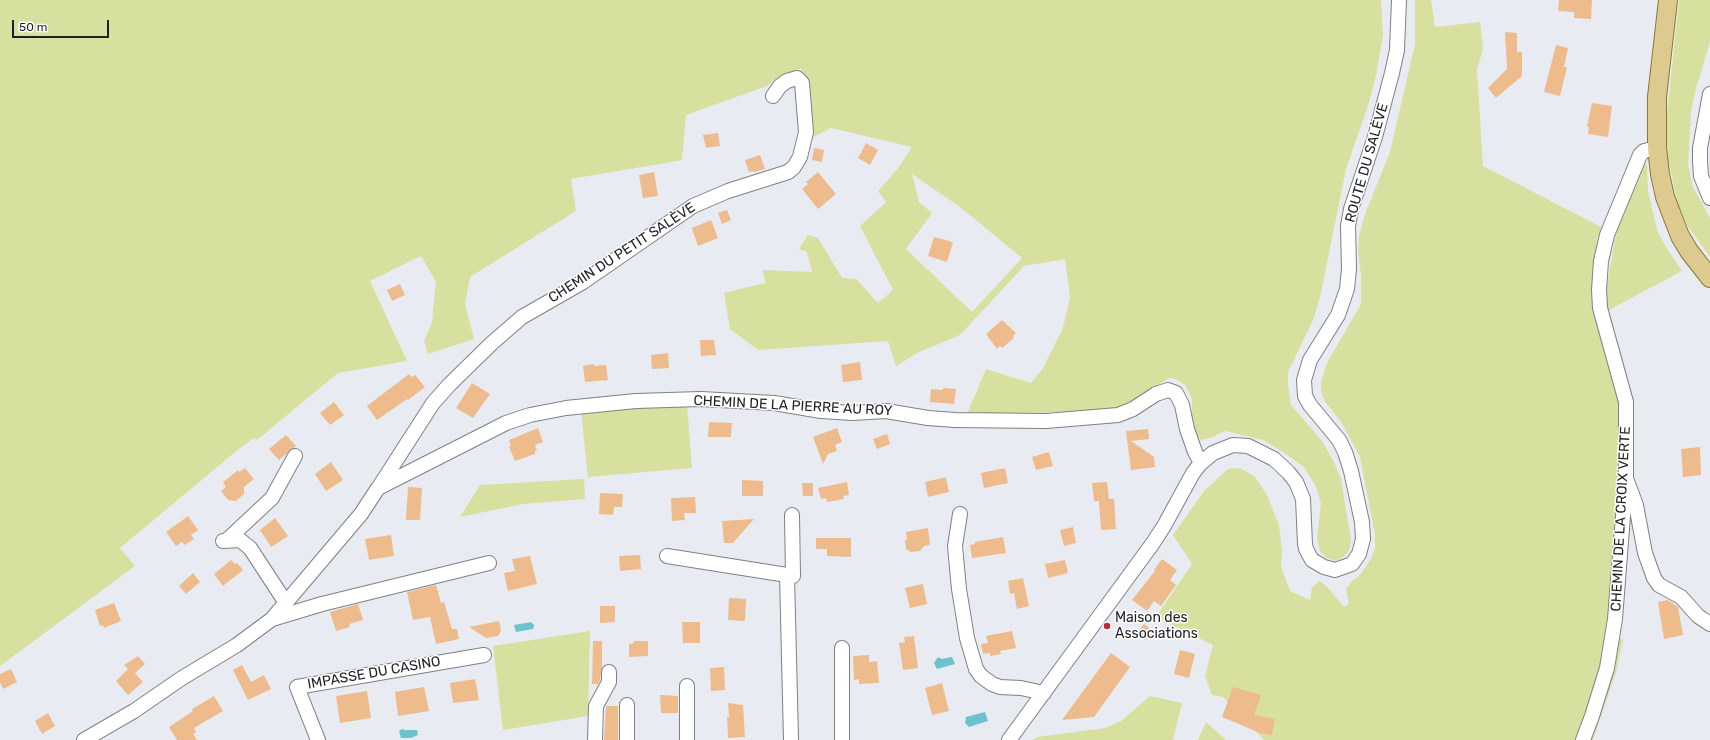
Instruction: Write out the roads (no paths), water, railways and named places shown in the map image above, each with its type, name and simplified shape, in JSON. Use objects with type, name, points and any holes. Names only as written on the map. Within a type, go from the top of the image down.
[{"type":"main road","points":[[1668,0],[1657,97],[1657,148],[1660,174],[1671,214],[1680,236],[1689,251],[1710,278]]},
{"type":"street","name":"ROUTE DU SALÈVE","points":[[1009,740],[1153,543],[1193,473],[1201,463],[1220,449],[1241,445],[1255,448],[1274,459],[1296,482],[1304,507],[1306,549],[1312,560],[1324,568],[1335,570],[1346,568],[1356,559],[1362,547],[1362,532],[1357,497],[1349,465],[1339,440],[1310,405],[1305,396],[1304,380],[1310,360],[1332,328],[1347,289],[1349,268],[1349,220],[1351,209],[1377,131],[1392,73],[1397,50],[1399,0]]},
{"type":"street","name":"CHEMIN DU PETIT SALÈVE","points":[[378,488],[433,403],[450,384],[492,343],[522,317],[583,282],[693,206],[728,191],[788,172],[794,167],[800,157],[806,132],[802,84],[798,78],[787,80],[780,86],[773,96]]},
{"type":"street","points":[[1710,94],[1700,155],[1701,176],[1710,198]]},
{"type":"street","name":"CHEMIN DE LA CROIX VERTE","points":[[1582,740],[1592,716],[1607,668],[1615,619],[1626,478],[1626,402],[1600,308],[1599,290],[1601,261],[1607,235],[1640,155],[1644,151],[1657,148]]},
{"type":"street","name":"CHEMIN DE LA PIERRE AU ROY","points":[[84,740],[134,711],[182,678],[236,645],[272,619],[356,520],[378,488],[506,423],[530,415],[566,408],[628,402],[701,399],[774,403],[816,410],[853,412],[886,411],[928,418],[955,420],[1046,421],[1118,415],[1133,409],[1156,394],[1168,390],[1176,393],[1182,405],[1187,429],[1195,452],[1201,463]]},
{"type":"street","points":[[286,603],[250,548],[240,540],[222,538],[272,498],[295,456]]},
{"type":"street","points":[[1626,478],[1636,505],[1645,553],[1654,578],[1659,585],[1682,597],[1698,616],[1710,624]]},
{"type":"street","points":[[960,514],[955,546],[959,589],[967,638],[976,669],[981,676],[992,684],[1000,687],[1021,688],[1044,693]]},
{"type":"street","points":[[667,556],[793,576],[792,515]]},
{"type":"street","points":[[272,619],[322,604],[489,563]]},
{"type":"street","points":[[787,575],[791,740]]},
{"type":"street","points":[[842,648],[842,740]]},
{"type":"street","name":"IMPASSE DU CASINO","points":[[318,740],[297,687],[484,655]]},
{"type":"street","points":[[595,740],[596,706],[609,682],[610,672]]},
{"type":"street","points":[[687,686],[687,740]]},
{"type":"street","points":[[627,705],[627,740]]},
{"type":"water","points":[[531,622],[534,625],[533,629],[516,632],[514,625]]},
{"type":"water","points":[[938,657],[942,659],[952,657],[955,664],[937,669],[934,663]]},
{"type":"water","points":[[985,712],[988,721],[969,727],[965,723],[966,717]]},
{"type":"water","points":[[402,729],[417,730],[418,735],[411,738],[401,738],[399,731]]},
{"type":"place","name":"Maison des Associations","points":[[1107,626]]}]
